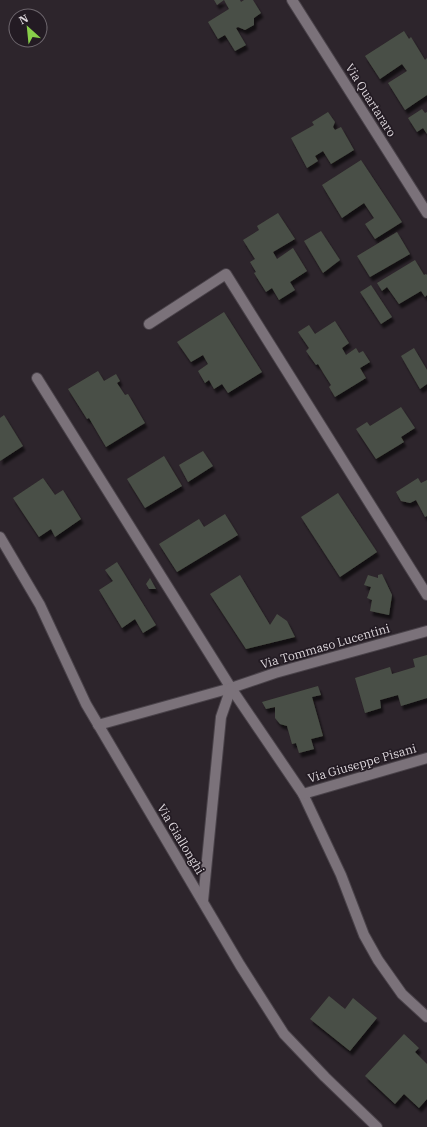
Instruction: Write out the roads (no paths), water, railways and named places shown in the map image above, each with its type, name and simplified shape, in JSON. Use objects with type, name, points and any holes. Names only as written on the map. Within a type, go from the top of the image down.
[{"type":"street","name":"Via Quartararo","points":[[292,0],[427,213]]},
{"type":"street","points":[[148,324],[226,274],[427,595]]},
{"type":"street","points":[[37,378],[231,688],[303,794],[341,875],[364,935],[378,960],[402,994],[427,1017]]},
{"type":"street","name":"Via Giallonghi","points":[[0,537],[40,605],[86,704],[240,965],[284,1034],[325,1077],[377,1127]]},
{"type":"street","name":"Via Tommaso Lucentini","points":[[98,725],[231,688],[275,673],[427,631]]},
{"type":"street","points":[[203,901],[221,717],[231,688]]},
{"type":"street","name":"Via Giuseppe Pisani","points":[[303,794],[427,758]]}]
